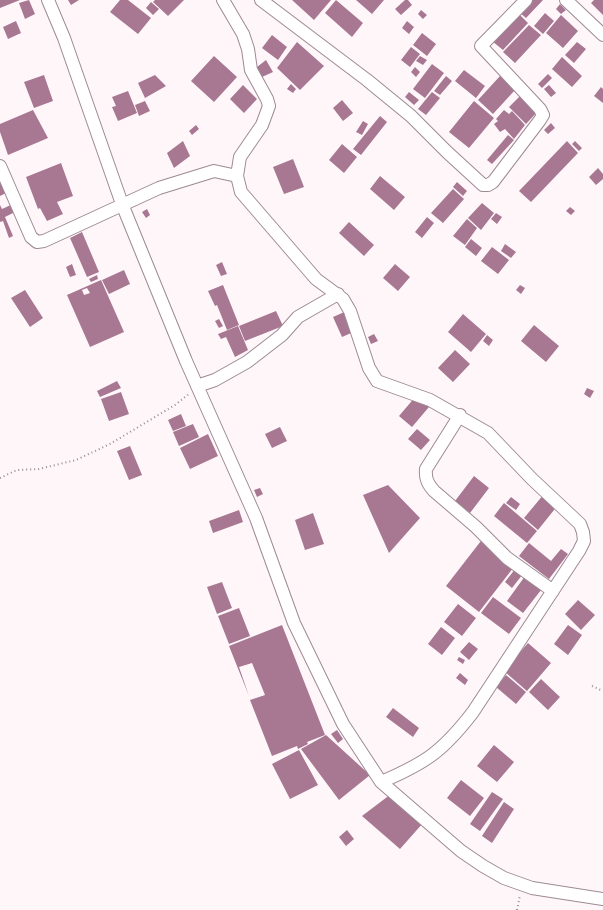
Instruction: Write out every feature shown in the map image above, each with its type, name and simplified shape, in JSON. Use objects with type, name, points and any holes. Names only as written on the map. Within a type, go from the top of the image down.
[{"type":"street","points":[[48,0],[64,38],[122,204],[193,387],[256,518],[294,624],[343,724],[381,782],[461,851],[483,866],[504,878],[532,888],[603,899]]},
{"type":"street","points":[[223,0],[243,34],[248,49],[251,70],[267,98],[269,106],[262,125],[240,157],[237,176],[241,192],[249,204],[316,279],[329,290],[338,294],[347,305],[368,368],[377,381],[430,400],[460,415],[488,432],[532,479],[580,524],[583,532],[584,541],[579,551],[454,737],[438,752],[420,764],[381,782]]},
{"type":"street","points":[[261,0],[411,116],[483,185],[488,185],[493,182],[517,151],[540,120],[542,115],[540,109],[481,46],[526,0]]},
{"type":"street","points":[[566,0],[603,35]]},
{"type":"street","points":[[0,166],[31,237],[38,242],[44,241],[159,188],[214,171],[237,176]]},
{"type":"street","points":[[193,387],[215,380],[247,362],[282,335],[298,317],[338,294]]},
{"type":"street","points":[[460,415],[426,469],[425,477],[428,483],[434,491],[484,534],[507,558],[553,591]]},
{"type":"path","points":[[0,478],[17,470],[39,469],[76,460],[110,444],[180,402],[189,395],[193,387]]},
{"type":"path","points":[[592,686],[603,692]]},
{"type":"path","points":[[517,910],[522,884]]},
{"type":"building","points":[[0,0],[20,0],[0,8]]},
{"type":"building","points":[[29,0],[35,14],[25,19],[19,3]]},
{"type":"building","points":[[68,0],[79,0],[71,5]]},
{"type":"building","points":[[120,0],[128,0],[151,18],[138,34],[110,12]]},
{"type":"building","points":[[155,0],[184,0],[168,16],[153,2]]},
{"type":"building","points":[[292,0],[331,0],[314,20]]},
{"type":"building","points":[[336,0],[363,23],[352,37],[325,13]]},
{"type":"building","points":[[356,0],[384,0],[372,14]]},
{"type":"building","points":[[405,0],[408,0],[412,5],[401,15],[395,9]]},
{"type":"building","points":[[533,0],[543,0],[526,18],[520,13]]},
{"type":"building","points":[[594,0],[603,0],[603,15],[591,3]]},
{"type":"building","points":[[151,2],[159,9],[153,15],[146,8]]},
{"type":"building","points":[[560,4],[566,10],[561,14],[556,9]]},
{"type":"building","points":[[421,10],[427,15],[423,19],[418,14]]},
{"type":"building","points":[[518,13],[528,23],[503,50],[492,41]]},
{"type":"building","points":[[545,13],[554,21],[543,34],[534,26]]},
{"type":"building","points":[[561,15],[578,31],[563,48],[546,33]]},
{"type":"building","points":[[16,21],[21,33],[8,39],[3,27]]},
{"type":"building","points":[[407,21],[414,27],[409,34],[402,28]]},
{"type":"building","points":[[529,25],[541,35],[515,63],[503,52]]},
{"type":"building","points":[[422,33],[436,44],[427,56],[413,45]]},
{"type":"building","points":[[272,35],[287,47],[278,60],[262,48]]},
{"type":"building","points":[[297,42],[324,66],[300,90],[277,68]]},
{"type":"building","points":[[577,42],[586,49],[574,63],[565,55]]},
{"type":"building","points":[[411,47],[420,54],[410,67],[401,60]]},
{"type":"building","points":[[214,56],[237,77],[214,102],[191,81]]},
{"type":"building","points":[[420,56],[427,60],[423,65],[416,61]]},
{"type":"building","points":[[562,57],[582,76],[572,87],[552,69]]},
{"type":"building","points":[[266,60],[273,72],[262,77],[257,67]]},
{"type":"building","points":[[432,64],[444,73],[425,98],[413,89]]},
{"type":"building","points":[[415,67],[420,72],[416,77],[411,72]]},
{"type":"building","points":[[464,70],[485,86],[476,98],[455,81]]},
{"type":"building","points":[[548,74],[552,78],[542,88],[538,84]]},
{"type":"building","points":[[44,75],[53,101],[34,108],[24,82]]},
{"type":"building","points":[[155,75],[166,86],[145,98],[138,83]]},
{"type":"building","points":[[446,76],[452,81],[440,95],[434,91]]},
{"type":"building","points":[[500,76],[515,90],[493,114],[478,100]]},
{"type":"building","points":[[291,84],[296,89],[293,93],[287,89]]},
{"type":"building","points":[[243,85],[257,99],[244,113],[230,99]]},
{"type":"building","points":[[549,85],[556,93],[551,97],[544,89]]},
{"type":"building","points":[[601,87],[603,89],[603,103],[594,96]]},
{"type":"building","points":[[128,91],[137,113],[118,121],[112,107],[116,106],[112,97]]},
{"type":"building","points":[[409,92],[419,100],[414,105],[405,97]]},
{"type":"building","points":[[432,92],[440,98],[426,115],[418,109]]},
{"type":"building","points":[[522,94],[538,111],[526,124],[509,107]]},
{"type":"building","points":[[342,100],[353,113],[343,121],[333,108]]},
{"type":"building","points":[[145,101],[150,111],[139,116],[135,105]]},
{"type":"building","points":[[474,101],[494,118],[469,148],[449,132]]},
{"type":"building","points":[[33,110],[48,138],[8,155],[0,132],[0,124]]},
{"type":"building","points":[[504,110],[509,114],[512,111],[525,125],[514,139],[505,129],[500,132],[494,124],[498,121],[496,119]]},
{"type":"building","points":[[380,116],[387,122],[361,155],[353,149]]},
{"type":"building","points":[[363,121],[368,124],[362,135],[356,132]]},
{"type":"building","points":[[551,123],[555,128],[548,134],[544,130]]},
{"type":"building","points":[[196,125],[199,129],[192,135],[189,131]]},
{"type":"building","points":[[508,135],[514,140],[492,164],[487,160]]},
{"type":"building","points":[[183,141],[190,156],[174,168],[167,153]]},
{"type":"building","points":[[567,141],[578,153],[531,202],[519,191]]},
{"type":"building","points":[[575,141],[582,148],[579,151],[572,144]]},
{"type":"building","points":[[342,144],[357,157],[344,173],[329,160]]},
{"type":"building","points":[[293,159],[304,187],[284,194],[273,167]]},
{"type":"building","points":[[61,163],[73,196],[57,202],[63,214],[47,221],[40,208],[38,209],[26,177]]},
{"type":"building","points":[[598,168],[603,174],[603,179],[596,185],[589,177]]},
{"type":"building","points":[[0,172],[8,192],[0,196]]},
{"type":"building","points":[[380,176],[405,197],[394,210],[370,189]]},
{"type":"building","points":[[457,182],[467,191],[463,196],[453,187]]},
{"type":"building","points":[[453,189],[464,199],[443,223],[431,213]]},
{"type":"building","points":[[482,203],[494,213],[481,230],[468,218]]},
{"type":"building","points":[[13,204],[15,212],[5,217],[13,236],[9,238],[3,221],[0,222],[0,205],[2,209]]},
{"type":"building","points":[[570,207],[575,211],[571,215],[566,211]]},
{"type":"building","points":[[147,209],[150,215],[146,218],[142,212]]},
{"type":"building","points":[[496,213],[502,217],[497,224],[491,219]]},
{"type":"building","points":[[427,217],[434,223],[422,238],[415,232]]},
{"type":"building","points":[[467,219],[477,228],[465,245],[453,236]]},
{"type":"building","points":[[349,222],[374,245],[364,256],[339,233]]},
{"type":"building","points":[[82,232],[99,272],[87,277],[70,238]]},
{"type":"building","points":[[471,239],[482,248],[476,256],[465,247]]},
{"type":"building","points":[[505,244],[516,252],[511,258],[501,251]]},
{"type":"building","points":[[492,247],[509,260],[498,274],[481,261]]},
{"type":"building","points":[[222,262],[227,274],[221,276],[216,265]]},
{"type":"building","points":[[72,264],[76,275],[70,277],[66,267]]},
{"type":"building","points":[[395,264],[410,277],[398,291],[383,278]]},
{"type":"building","points":[[124,270],[130,284],[109,294],[102,280]]},
{"type":"building","points":[[97,275],[98,279],[91,282],[89,279]]},
{"type":"building","points":[[101,280],[124,332],[90,347],[67,295]],"holes":[[[87,288],[90,293],[84,295],[82,290]]]},
{"type":"building","points":[[223,285],[239,325],[227,330],[217,305],[215,306],[208,291]]},
{"type":"building","points":[[520,285],[525,288],[521,294],[516,290]]},
{"type":"building","points":[[25,290],[43,318],[30,327],[11,298]]},
{"type":"building","points":[[349,310],[358,330],[342,337],[333,317]]},
{"type":"building","points":[[276,311],[283,326],[245,341],[239,326]]},
{"type":"building","points":[[463,314],[486,334],[471,352],[448,332]]},
{"type":"building","points":[[219,319],[223,326],[219,328],[215,321]]},
{"type":"building","points":[[534,325],[559,346],[546,362],[521,341]]},
{"type":"building","points":[[238,326],[248,350],[235,357],[226,337],[221,339],[218,334]]},
{"type":"building","points":[[374,334],[378,341],[371,344],[368,337]]},
{"type":"building","points":[[487,335],[493,340],[489,346],[483,341]]},
{"type":"building","points":[[455,350],[470,364],[453,382],[438,368]]},
{"type":"building","points":[[117,381],[121,388],[100,397],[97,391]]},
{"type":"building","points":[[587,388],[594,391],[590,398],[584,394]]},
{"type":"building","points":[[121,392],[129,414],[109,421],[101,399]]},
{"type":"building","points":[[416,396],[429,407],[412,427],[399,416]]},
{"type":"building","points":[[181,414],[186,426],[173,431],[168,420]]},
{"type":"building","points":[[193,424],[199,437],[179,446],[173,432]]},
{"type":"building","points":[[280,427],[287,441],[272,448],[265,434]]},
{"type":"building","points":[[417,429],[430,440],[421,450],[408,439]]},
{"type":"building","points":[[208,434],[218,456],[190,469],[180,448]]},
{"type":"building","points":[[130,446],[142,475],[129,480],[117,451]]},
{"type":"building","points":[[474,476],[489,488],[470,513],[455,501]]},
{"type":"building","points":[[388,485],[420,518],[389,553],[363,495]]},
{"type":"building","points":[[260,488],[263,494],[257,497],[254,490]]},
{"type":"building","points":[[544,494],[558,505],[538,530],[524,518]]},
{"type":"building","points":[[511,497],[520,504],[516,510],[506,503]]},
{"type":"building","points":[[504,503],[537,531],[527,543],[494,516]]},
{"type":"building","points":[[239,510],[243,522],[213,533],[209,521]]},
{"type":"building","points":[[313,513],[324,544],[305,550],[295,520]]},
{"type":"building","points":[[484,537],[517,563],[479,612],[446,586]]},
{"type":"building","points":[[529,543],[551,561],[561,549],[568,554],[549,579],[519,556]]},
{"type":"building","points":[[519,564],[526,570],[512,588],[505,582]]},
{"type":"building","points":[[528,572],[545,585],[523,613],[507,601]]},
{"type":"building","points":[[222,582],[232,608],[217,614],[207,587]]},
{"type":"building","points":[[493,597],[521,618],[509,634],[481,613]]},
{"type":"building","points":[[578,600],[595,615],[581,630],[565,614]]},
{"type":"building","points":[[458,604],[476,618],[462,636],[444,622]]},
{"type":"building","points":[[239,608],[250,636],[229,644],[218,616]]},
{"type":"building","points":[[282,625],[325,735],[307,742],[308,744],[298,749],[297,746],[272,756],[250,700],[265,695],[252,663],[239,667],[249,696],[229,646]]},
{"type":"building","points":[[568,625],[582,635],[568,655],[554,644]]},
{"type":"building","points":[[441,627],[455,638],[442,655],[428,644]]},
{"type":"building","points":[[469,642],[478,649],[469,660],[460,652]]},
{"type":"building","points":[[528,643],[551,663],[527,691],[504,671]]},
{"type":"building","points":[[459,657],[465,660],[463,664],[457,660]]},
{"type":"building","points":[[460,673],[468,680],[465,685],[456,678]]},
{"type":"building","points":[[506,675],[526,692],[516,704],[496,687]]},
{"type":"building","points":[[541,679],[560,697],[548,710],[529,692]]},
{"type":"building","points":[[393,708],[419,728],[413,737],[386,717]]},
{"type":"building","points":[[337,730],[343,739],[338,743],[331,734]]},
{"type":"building","points":[[326,735],[370,775],[339,800],[301,749]]},
{"type":"building","points":[[494,745],[514,762],[497,782],[477,766]]},
{"type":"building","points":[[299,750],[318,785],[290,799],[272,764]]},
{"type":"building","points":[[461,780],[484,798],[470,816],[447,798]]},
{"type":"building","points":[[492,792],[503,799],[480,831],[470,824]]},
{"type":"building","points":[[391,794],[423,823],[400,849],[362,816]]},
{"type":"building","points":[[504,802],[514,809],[492,843],[482,836]]},
{"type":"building","points":[[347,830],[354,839],[346,846],[339,837]]}]
